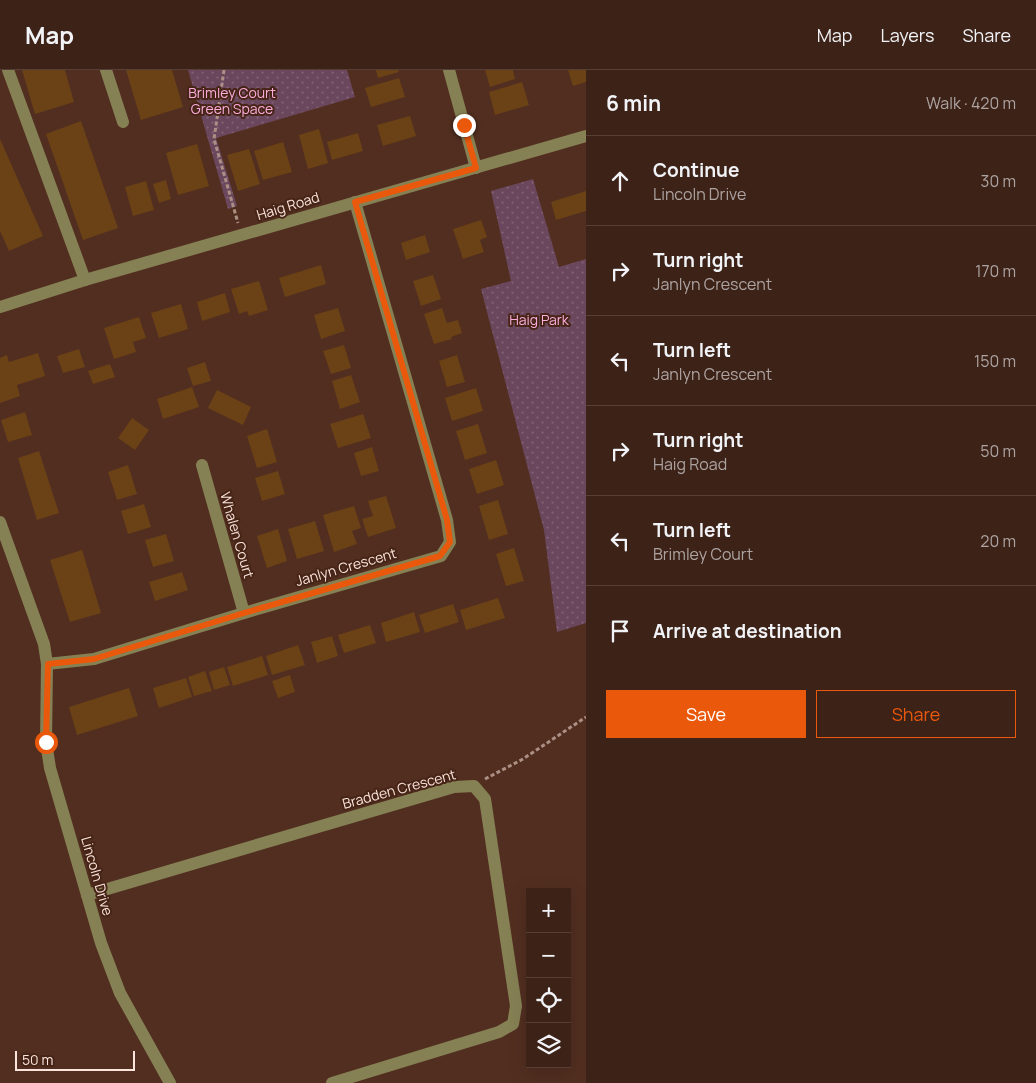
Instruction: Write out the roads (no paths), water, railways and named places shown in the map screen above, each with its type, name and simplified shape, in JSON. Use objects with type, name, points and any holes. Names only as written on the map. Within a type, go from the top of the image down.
[{"type":"street","points":[[8,70],[85,280]]},
{"type":"street","points":[[106,70],[123,122]]},
{"type":"street","points":[[449,70],[476,168]]},
{"type":"street","name":"Haig Road","points":[[0,307],[85,280],[586,136]]},
{"type":"street","name":"Janlyn Crescent","points":[[48,664],[94,659],[440,556],[450,542],[447,520],[355,202]]},
{"type":"street","name":"Whalen Court","points":[[202,465],[244,613]]},
{"type":"street","points":[[0,522],[4,545],[44,644],[48,664]]},
{"type":"street","name":"Lincoln Drive","points":[[48,664],[46,742],[50,768],[87,896],[101,943],[120,993],[170,1083]]},
{"type":"street","name":"Bradden Crescent","points":[[87,896],[454,787],[474,786],[485,799],[516,1006],[513,1024],[499,1032],[332,1083]]},
{"type":"park label","name":"Brimley Court Green Space","points":[[232,102]]},
{"type":"park label","name":"Haig Park","points":[[539,320]]}]
